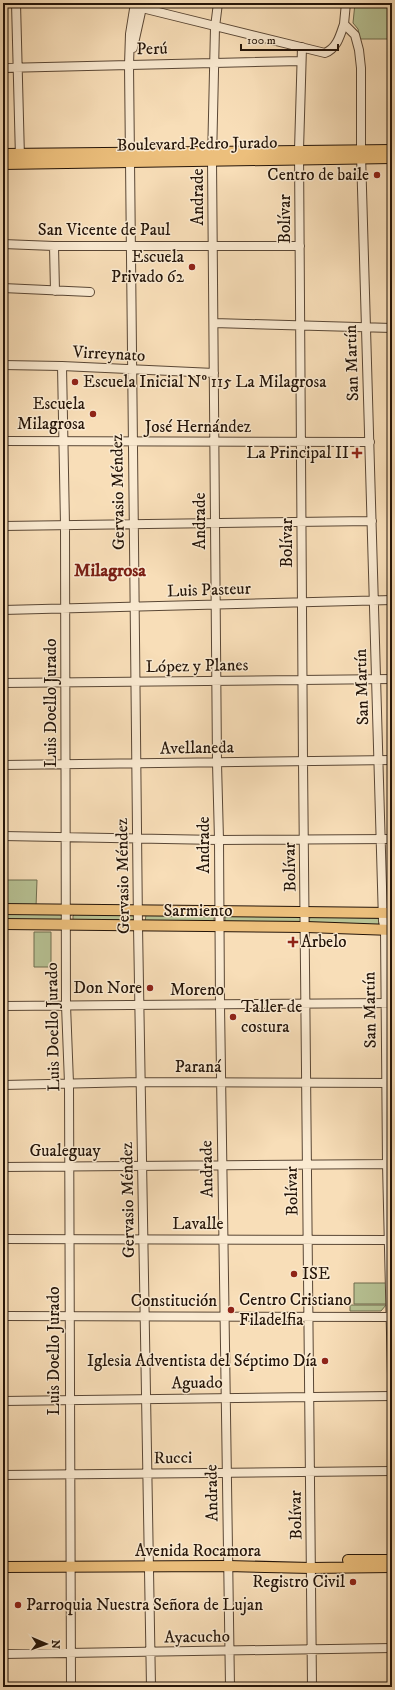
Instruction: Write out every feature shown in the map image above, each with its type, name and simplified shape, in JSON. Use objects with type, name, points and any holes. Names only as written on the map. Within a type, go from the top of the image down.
[{"type":"main road","name":"Boulevard Pedro Jurado","points":[[3,164],[20,159],[361,154],[392,150]]},
{"type":"main road","name":"Boulevard Pedro Jurado","points":[[3,154],[20,159]]},
{"type":"main road","name":"Boulevard Pedro Jurado","points":[[361,154],[392,158]]},
{"type":"main road","name":"Sarmiento","points":[[3,909],[387,913]]},
{"type":"main road","name":"Sarmiento","points":[[3,924],[306,927],[388,930]]},
{"type":"main road","name":"Avenida Rocamora","points":[[311,1564],[392,1560]]},
{"type":"main road","name":"Avenida Rocamora","points":[[3,1561],[70,1564],[228,1563],[392,1567]]},
{"type":"main road","name":"Avenida Rocamora","points":[[3,1567],[70,1564]]},
{"type":"street","points":[[16,3],[20,159]]},
{"type":"street","points":[[130,3],[130,34]]},
{"type":"street","name":"Gervasio Méndez","points":[[135,3],[130,34],[128,65],[139,1005],[150,1564],[150,1687]]},
{"type":"street","name":"Andrade","points":[[218,3],[215,27],[213,156],[216,681],[220,840],[219,927],[230,1687]]},
{"type":"street","points":[[143,6],[215,27],[325,53],[332,50],[336,44],[344,24],[346,3]]},
{"type":"street","name":"Gervasio Méndez","points":[[128,65],[143,6]]},
{"type":"street","name":"San Martín","points":[[344,24],[355,35],[361,68],[361,154],[376,680],[381,839],[388,930],[392,1375]]},
{"type":"street","name":"Bolívar","points":[[302,47],[299,154],[300,326],[312,1687]]},
{"type":"street","name":"Perú","points":[[3,68],[301,61]]},
{"type":"street","name":"San Vicente de Paul","points":[[3,244],[54,246],[300,246]]},
{"type":"street","points":[[54,246],[55,291]]},
{"type":"street","points":[[3,288],[90,292]]},
{"type":"street","points":[[214,323],[392,328]]},
{"type":"street","name":"Virreynato","points":[[3,365],[62,366],[214,373]]},
{"type":"street","name":"Luis Doello Jurado","points":[[62,366],[66,608],[66,1005],[68,1083],[72,1687]]},
{"type":"street","name":"José Hernández","points":[[3,441],[370,442]]},
{"type":"street","points":[[3,526],[372,521]]},
{"type":"street","name":"Luis Pasteur","points":[[3,610],[392,600]]},
{"type":"street","name":"López y Planes","points":[[3,683],[392,679]]},
{"type":"street","name":"Avellaneda","points":[[3,765],[392,760]]},
{"type":"street","points":[[3,836],[220,840],[392,839]]},
{"type":"street","name":"Moreno","points":[[3,1006],[388,1003]]},
{"type":"street","name":"Paraná","points":[[3,1085],[141,1082],[389,1083]]},
{"type":"street","name":"Gualeguay","points":[[3,1167],[390,1164]]},
{"type":"street","name":"Lavalle","points":[[3,1238],[390,1240]]},
{"type":"street","name":"Constitución","points":[[3,1316],[391,1317]]},
{"type":"street","name":"Aguado","points":[[3,1401],[392,1396]]},
{"type":"street","name":"Rucci","points":[[3,1475],[392,1471]]},
{"type":"street","name":"Ayacucho","points":[[3,1654],[150,1653],[392,1648]]},
{"type":"green space","points":[[355,3],[392,3],[392,39],[360,39],[358,29],[353,23]]},
{"type":"green space","points":[[3,880],[37,880],[36,907],[3,905]]},
{"type":"green space","points":[[6,914],[61,914],[63,920],[4,919]]},
{"type":"green space","points":[[75,914],[133,915],[134,920],[73,921],[73,916]]},
{"type":"green space","points":[[146,915],[214,915],[214,922],[145,922]]},
{"type":"green space","points":[[225,915],[301,915],[301,923],[225,922]]},
{"type":"green space","points":[[310,917],[379,918],[379,923],[377,925],[311,924],[309,922]]},
{"type":"green space","points":[[34,932],[51,932],[51,967],[34,967]]},
{"type":"green space","points":[[354,1283],[386,1283],[387,1304],[354,1304]]},
{"type":"green space","points":[[350,1305],[386,1305],[381,1311],[350,1311]]},
{"type":"place","name":"Centro de baile","points":[[377,175]]},
{"type":"place","name":"Escuela Privado 62","points":[[192,267]]},
{"type":"place","name":"Escuela Inicial Nº 115 La Milagrosa","points":[[75,382]]},
{"type":"place","name":"Escuela Milagrosa","points":[[93,414]]},
{"type":"place","name":"La Principal II","points":[[357,453]]},
{"type":"place","name":"Arbelo","points":[[293,942]]},
{"type":"place","name":"Don Nore","points":[[150,988]]},
{"type":"place","name":"Taller de costura","points":[[233,1017]]},
{"type":"place","name":"ISE","points":[[294,1274]]},
{"type":"place","name":"Centro Cristiano Filadelfia","points":[[231,1310]]},
{"type":"place","name":"Iglesia Adventista del Séptimo Día","points":[[325,1361]]},
{"type":"place","name":"Registro Civil","points":[[353,1582]]},
{"type":"place","name":"Parroquia Nuestra Señora de Lujan","points":[[18,1605]]},
{"type":"district","name":"Milagrosa","points":[[110,571]]}]
